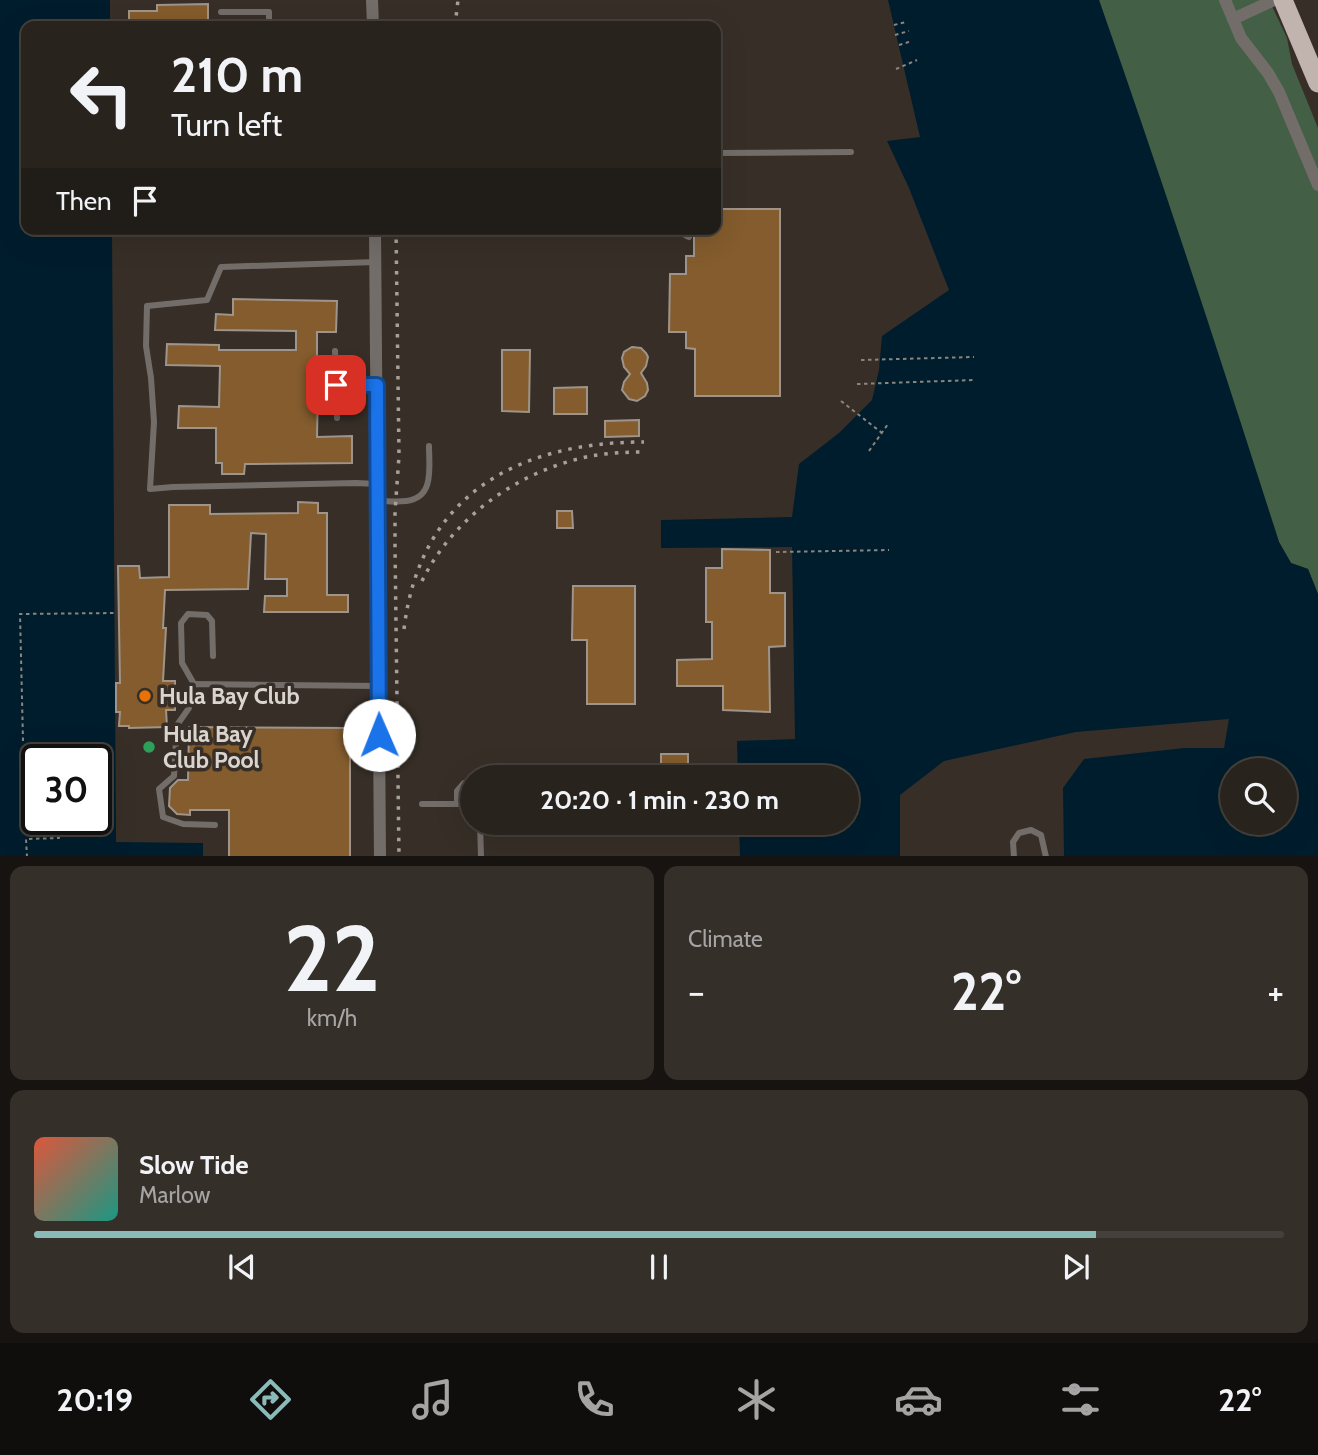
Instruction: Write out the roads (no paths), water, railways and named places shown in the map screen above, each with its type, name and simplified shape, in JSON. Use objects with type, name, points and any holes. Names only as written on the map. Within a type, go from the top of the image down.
[{"type":"highway","points":[[1283,0],[1318,83]]},
{"type":"street","points":[[372,0],[373,21]]},
{"type":"street","points":[[1226,0],[1241,38],[1279,92],[1318,185]]},
{"type":"street","points":[[1233,19],[1274,0]]},
{"type":"street","points":[[375,235],[380,856]]},
{"type":"lane","points":[[222,12],[268,12],[269,21]]},
{"type":"lane","points":[[721,153],[851,152]]},
{"type":"lane","points":[[685,235],[689,237]]},
{"type":"lane","points":[[376,262],[221,267],[207,300],[147,306],[146,346],[154,422],[150,489],[173,486],[377,484]]},
{"type":"lane","points":[[335,351],[337,418]]},
{"type":"lane","points":[[336,385],[377,385]]},
{"type":"lane","points":[[377,501],[406,501],[416,499],[424,493],[429,483],[429,446]]},
{"type":"lane","points":[[213,656],[212,621],[207,615],[188,614],[181,623],[182,663],[194,684],[189,708],[177,725],[174,776],[159,789],[163,817],[183,824],[215,825]]},
{"type":"lane","points":[[194,684],[379,686]]},
{"type":"lane","points":[[422,804],[457,804],[457,791],[460,788]]},
{"type":"lane","points":[[1014,856],[1013,842],[1019,833],[1031,830],[1041,835],[1046,856]]},
{"type":"lane","points":[[480,835],[481,856]]},
{"type":"water","points":[[0,0],[110,0],[110,21],[21,21],[21,235],[112,235],[116,842],[203,843],[203,856],[0,856]]},
{"type":"water","points":[[888,0],[1099,0],[1191,270],[1279,542],[1291,563],[1308,569],[1318,594],[1318,856],[1064,856],[1063,788],[1084,759],[1184,748],[1224,748],[1229,719],[1076,732],[944,761],[900,795],[900,856],[740,856],[739,835],[859,835],[859,765],[738,765],[737,741],[795,739],[792,547],[661,548],[661,520],[792,517],[799,464],[839,433],[872,400],[879,370],[882,336],[949,290],[909,188],[887,141],[920,137]]},
{"type":"railway","points":[[456,21],[458,0]]},
{"type":"railway","points":[[396,235],[399,456],[395,545],[399,856]]},
{"type":"railway","points":[[404,629],[414,582],[431,543],[454,511],[483,485],[517,466],[556,452],[598,444],[644,442]]},
{"type":"railway","points":[[422,581],[452,536],[492,499],[515,485],[539,472],[591,456],[645,452]]},
{"type":"place","name":"Hula Bay Club","points":[[145,696]]},
{"type":"place","name":"Hula Bay Club Pool","points":[[149,747]]}]
